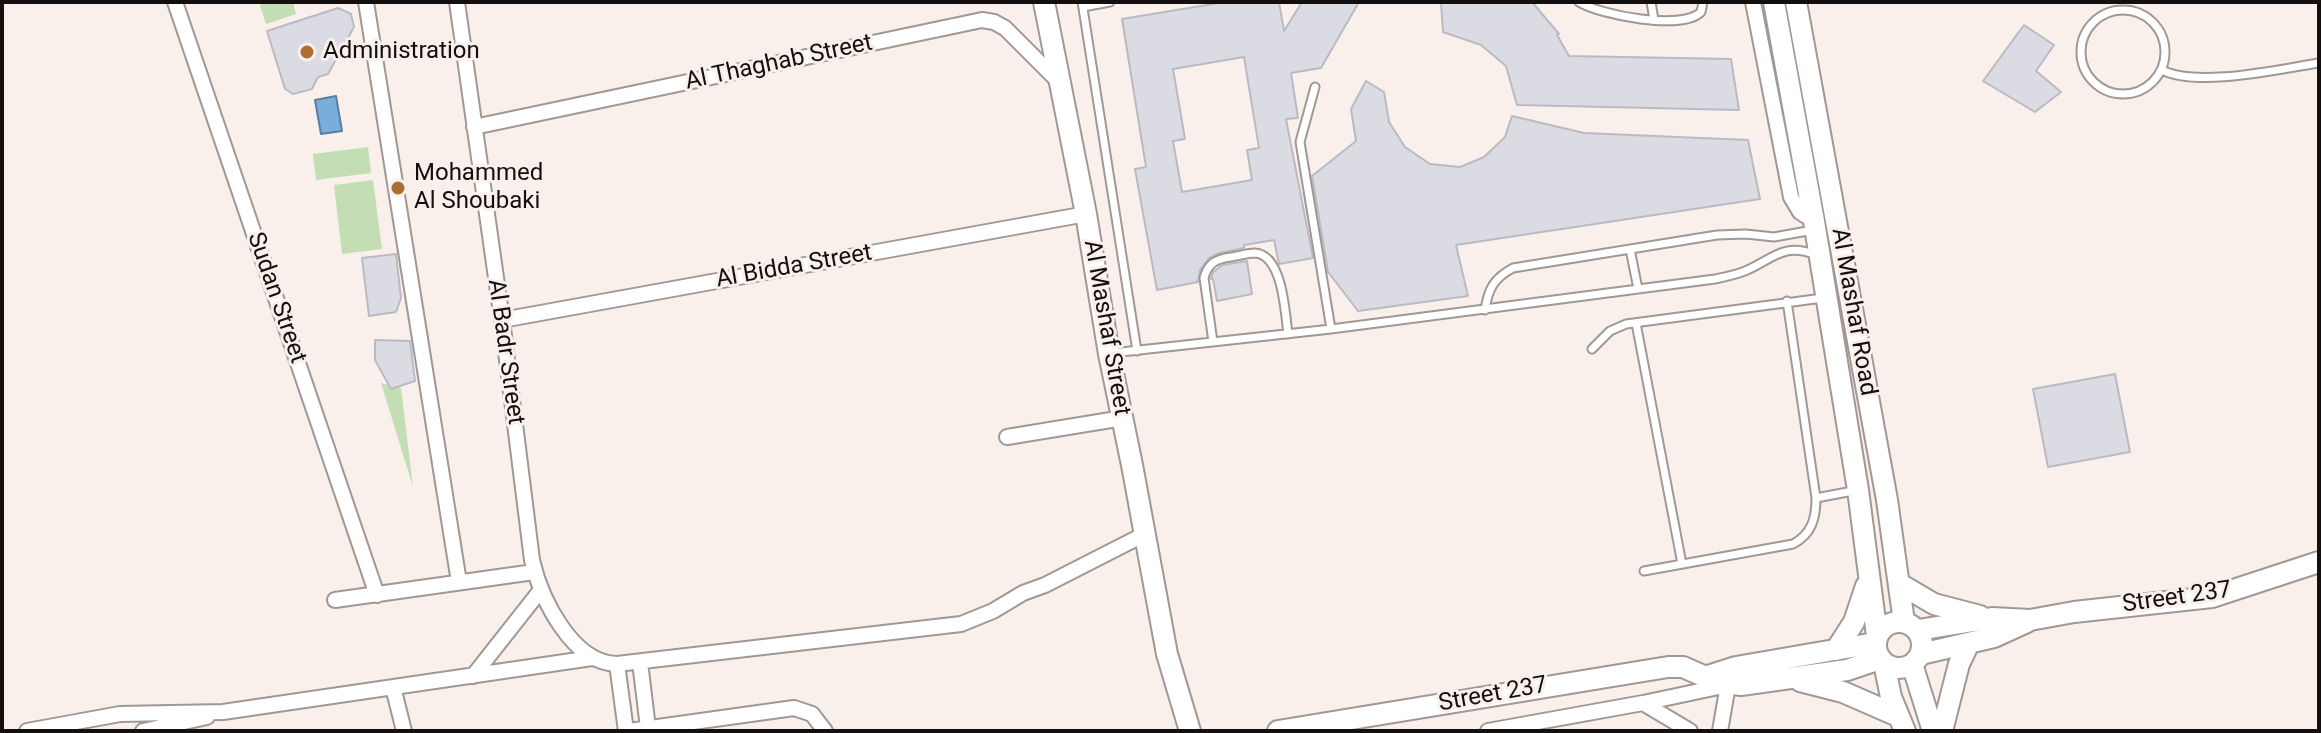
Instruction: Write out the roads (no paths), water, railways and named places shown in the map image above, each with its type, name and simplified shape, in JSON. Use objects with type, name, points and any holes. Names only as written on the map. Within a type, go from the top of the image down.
[{"type":"street","name":"Sudan Street","points":[[175,2],[377,595]]},
{"type":"street","points":[[366,2],[459,582]]},
{"type":"street","name":"Al Badr Street","points":[[457,2],[534,572],[540,591],[561,625],[592,658]]},
{"type":"street","name":"Al Mashaf Street","points":[[1044,2],[1167,654],[1190,731]]},
{"type":"street","name":"Al Mashaf Road","points":[[1753,2],[1791,197],[1800,212],[1814,225]]},
{"type":"street","name":"Al Mashaf Road","points":[[1774,2],[1858,490],[1879,650],[1901,723]]},
{"type":"street","name":"Al Mashaf Road","points":[[1796,2],[1900,584],[1911,626]]},
{"type":"street","name":"Al Thaghab Street","points":[[474,127],[982,20],[1005,28],[1061,85]]},
{"type":"street","name":"Al Bidda Street","points":[[502,320],[1086,214]]},
{"type":"street","points":[[1007,437],[1123,418]]},
{"type":"street","points":[[27,731],[120,714],[223,712],[592,658],[604,664],[640,662],[961,624],[1145,534]]},
{"type":"street","name":"Street 237","points":[[1911,626],[1992,618],[2030,620],[2074,612],[2212,597],[2319,562]]},
{"type":"street","points":[[335,600],[534,572]]},
{"type":"street","points":[[1836,650],[1861,606],[1868,574]]},
{"type":"street","points":[[1900,584],[1934,604],[1992,618]]},
{"type":"street","points":[[473,676],[540,591]]},
{"type":"street","name":"Street 237","points":[[1916,659],[1994,637],[2030,620]]},
{"type":"street","points":[[1488,731],[1553,725],[1728,685],[1847,670],[1879,650],[1888,624],[1911,626],[1922,642],[1916,659],[1933,731]]},
{"type":"street","points":[[1942,731],[1959,664],[1969,643]]},
{"type":"street","name":"Street 237","points":[[1708,676],[1728,669],[1836,650],[1879,650]]},
{"type":"street","points":[[1879,650],[1901,668],[1916,659]]},
{"type":"street","points":[[640,662],[640,730]]},
{"type":"street","points":[[617,664],[627,731],[794,708],[812,714],[820,720],[825,731]]},
{"type":"street","name":"Street 237","points":[[1278,731],[1668,667],[1683,667],[1728,685]]},
{"type":"street","points":[[1784,679],[1843,692],[1901,723]]},
{"type":"street","points":[[1720,731],[1728,685]]},
{"type":"street","points":[[393,687],[404,731]]},
{"type":"street","points":[[1643,703],[1690,731]]},
{"type":"street","points":[[143,731],[223,712]]},
{"type":"lane","points":[[1110,2],[1082,4],[1137,351]]},
{"type":"lane","points":[[1579,2],[1602,12],[1654,20],[1692,19],[1701,12],[1703,2]]},
{"type":"lane","points":[[1600,2],[1602,12]]},
{"type":"lane","points":[[1651,2],[1654,20]]},
{"type":"lane","points":[[2124,9],[2138,12],[2151,19],[2160,29],[2166,57],[2162,70],[2143,90],[2115,94],[2091,80],[2080,54],[2082,40],[2098,18],[2111,11],[2124,9]]},
{"type":"lane","points":[[2162,70],[2179,77],[2203,78],[2319,63]]},
{"type":"lane","points":[[1315,87],[1300,142],[1331,329]]},
{"type":"lane","points":[[1485,310],[1487,293],[1493,282],[1513,268],[1717,235],[1774,237],[1814,225]]},
{"type":"lane","points":[[1630,249],[1638,289]]},
{"type":"lane","points":[[1109,354],[1485,310],[1732,276],[1785,250],[1818,255]]},
{"type":"lane","points":[[1213,342],[1204,278],[1206,270],[1217,259],[1247,254],[1264,256],[1276,268],[1288,334]]},
{"type":"lane","points":[[1592,349],[1610,331],[1636,323],[1825,298]]},
{"type":"lane","points":[[1644,571],[1784,546],[1801,540],[1813,526],[1816,498],[1787,301]]},
{"type":"lane","points":[[1636,323],[1682,564]]},
{"type":"lane","points":[[1816,498],[1858,490]]},
{"type":"water","points":[[336,96],[342,131],[321,134],[315,100]]},
{"type":"place","name":"Administration","points":[[307,52]]},
{"type":"place","name":"Mohammed Al Shoubaki","points":[[398,188]]}]
